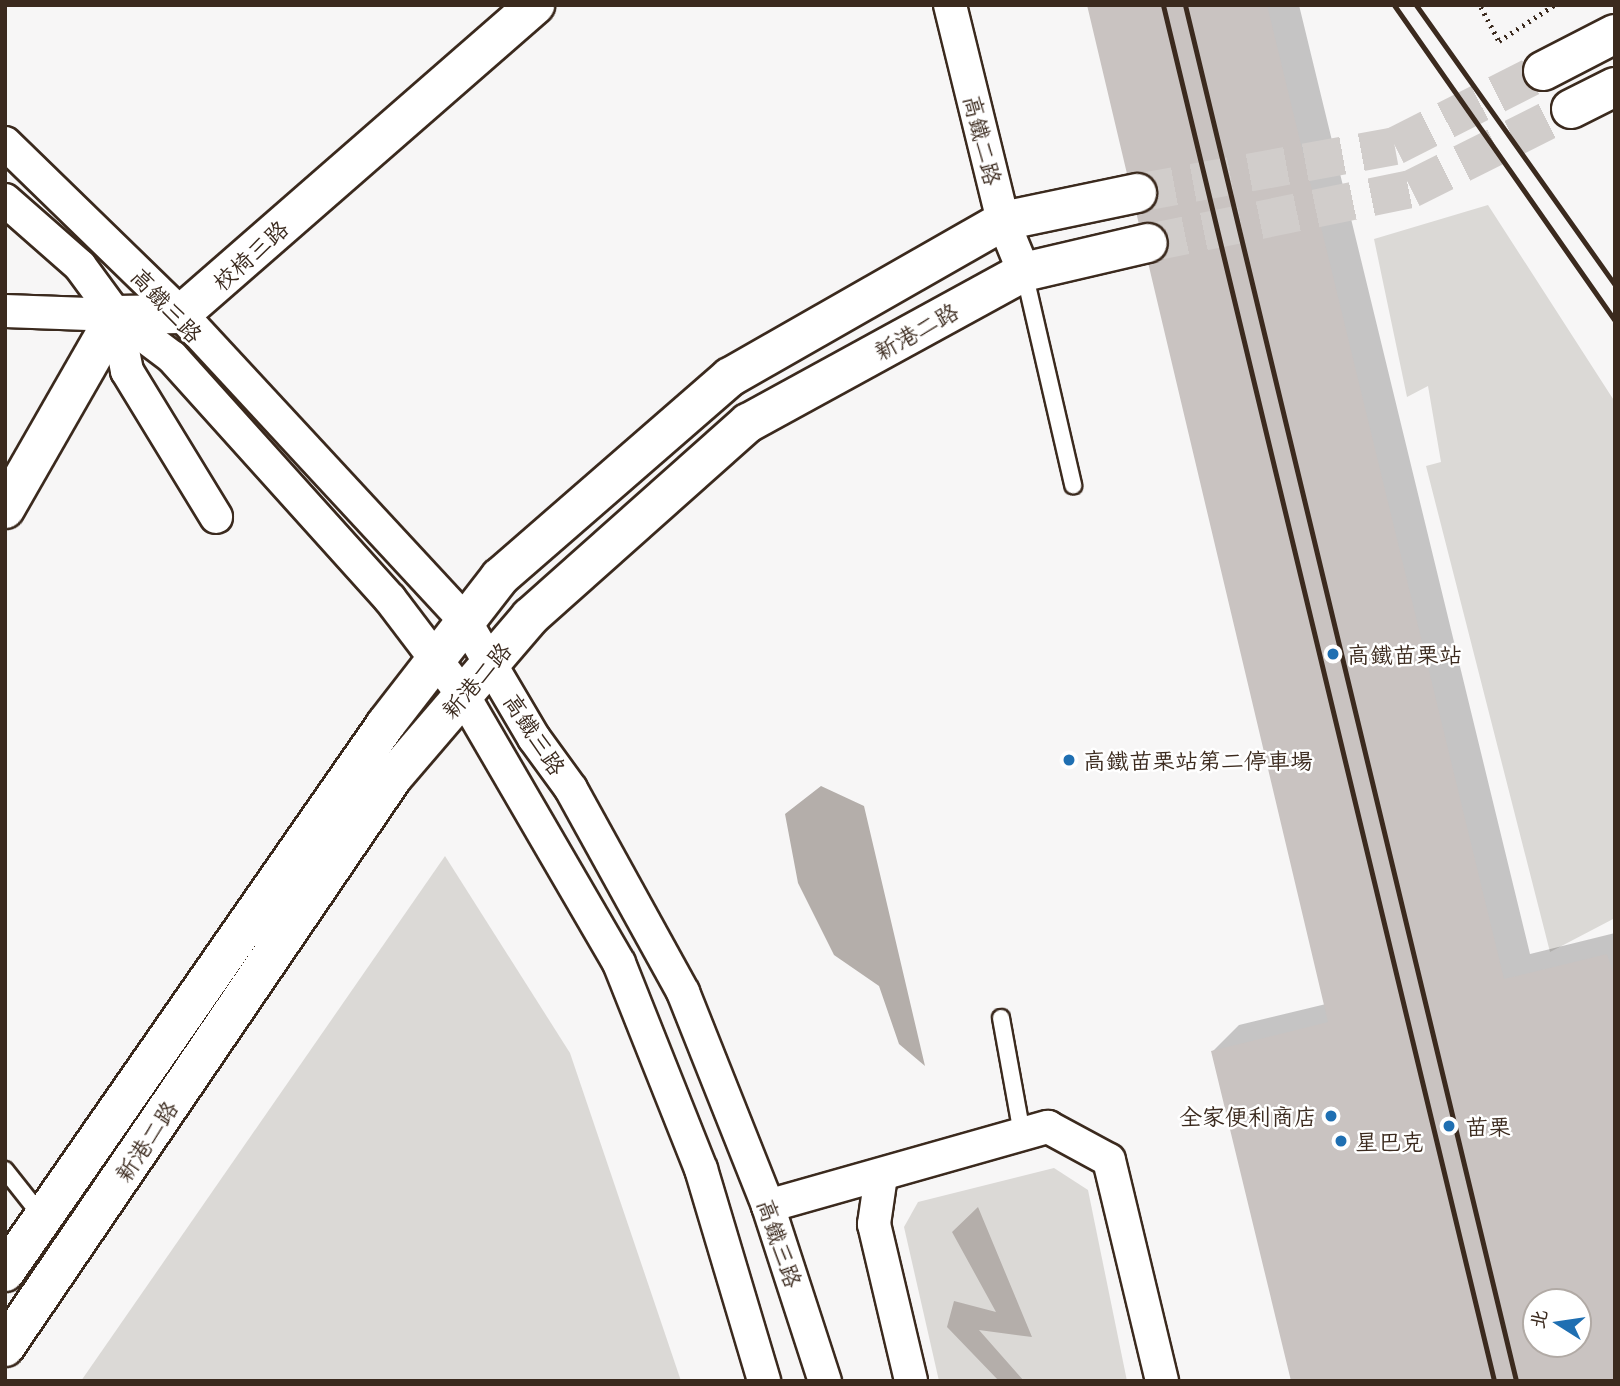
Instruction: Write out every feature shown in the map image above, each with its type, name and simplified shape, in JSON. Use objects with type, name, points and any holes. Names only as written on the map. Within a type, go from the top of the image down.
[{"type":"street","name":"校椅三路","points":[[181,314],[535,5]]},
{"type":"street","name":"高鐵二路","points":[[950,5],[1003,221],[1024,272]]},
{"type":"street","points":[[1542,71],[1615,34]]},
{"type":"street","points":[[1571,109],[1615,87]]},
{"type":"street","name":"高鐵三路","points":[[5,143],[181,314],[465,621],[571,789],[683,992],[768,1206],[825,1381]]},
{"type":"street","name":"新港二路","points":[[5,1272],[434,657],[500,577],[730,377],[1003,221],[1137,193]]},
{"type":"street","name":"高鐵三路","points":[[5,200],[80,266],[116,315],[172,357],[434,657],[463,695],[619,964],[701,1169],[764,1381]]},
{"type":"street","name":"新港二路","points":[[5,1347],[393,777],[492,665],[530,617],[748,423],[1024,272],[1148,243]]},
{"type":"street","points":[[5,311],[116,315],[181,314]]},
{"type":"street","points":[[5,509],[116,315]]},
{"type":"street","points":[[116,315],[127,371],[216,517]]},
{"type":"street","points":[[768,1206],[1048,1127],[1109,1160],[1162,1381]]},
{"type":"street","points":[[881,1176],[874,1224],[911,1381]]},
{"type":"lane","points":[[1024,272],[1073,485]]},
{"type":"lane","points":[[1001,1018],[1021,1134]]},
{"type":"lane","points":[[5,1170],[43,1218]]},
{"type":"path","points":[[1481,7],[1499,41],[1554,5]]},
{"type":"shaded area","points":[[1488,205],[1615,402],[1615,918],[1550,952],[1426,466],[1441,462],[1428,386],[1407,397],[1374,239]]},
{"type":"shaded area","points":[[821,786],[864,806],[925,1066],[899,1044],[879,986],[834,955],[798,883],[785,814]]},
{"type":"shaded area","points":[[445,856],[570,1053],[681,1381],[81,1381]]},
{"type":"shaded area","points":[[1054,1168],[1088,1190],[1127,1381],[939,1381],[904,1227],[918,1202]]},
{"type":"shaded area","points":[[978,1207],[1032,1337],[979,1330],[1024,1381],[999,1381],[947,1327],[954,1301],[996,1312],[952,1232]]},
{"type":"building","name":"高鐵苗栗站","points":[[1087,5],[1267,5],[1504,979],[1607,954],[1615,979],[1615,1381],[1291,1381],[1211,1051],[1328,1022]]},
{"type":"tunnel","points":[[1137,193],[1395,146],[1543,71]]},
{"type":"tunnel","points":[[1148,243],[1411,189],[1571,109]]},
{"type":"railway","points":[[1163,5],[1494,1381]]},
{"type":"railway","points":[[1185,5],[1516,1381]]},
{"type":"railway","points":[[1394,5],[1615,321]]},
{"type":"railway","points":[[1416,5],[1615,285]]},
{"type":"place","name":"高鐵苗栗站","points":[[1333,654]]},
{"type":"place","name":"高鐵苗栗站第二停車場","points":[[1069,760]]},
{"type":"place","name":"全家便利商店","points":[[1331,1116]]},
{"type":"place","name":"苗栗","points":[[1449,1126]]},
{"type":"place","name":"星巴克","points":[[1341,1141]]}]
